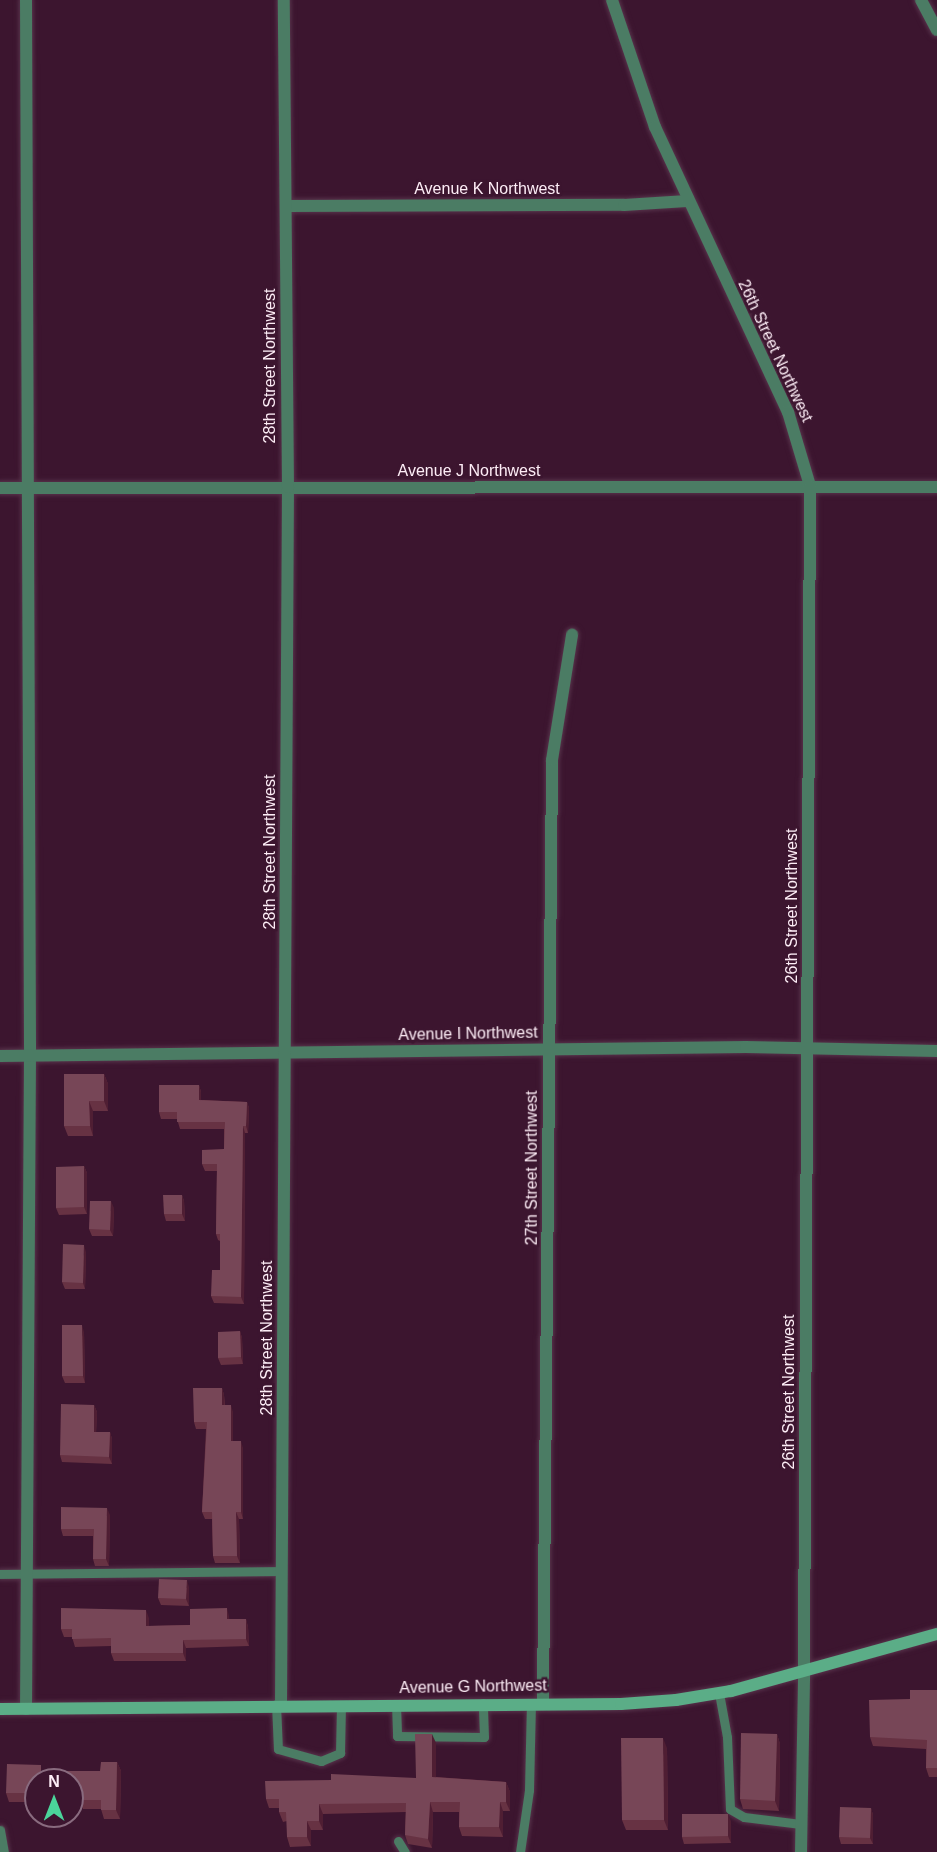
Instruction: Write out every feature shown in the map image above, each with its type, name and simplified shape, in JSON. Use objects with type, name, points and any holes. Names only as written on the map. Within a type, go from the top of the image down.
[{"type":"main road","name":"Avenue G Northwest","points":[[0,1709],[279,1704],[621,1704],[719,1693],[937,1635]]},
{"type":"street","points":[[26,0],[30,1056],[26,1709]]},
{"type":"street","name":"28th Street Northwest","points":[[279,1704],[286,1053],[288,487],[284,0]]},
{"type":"street","name":"26th Street Northwest","points":[[612,0],[655,127],[687,201],[788,412],[810,486],[804,1672],[801,1852]]},
{"type":"street","points":[[921,0],[937,30]]},
{"type":"street","name":"Avenue K Northwest","points":[[286,206],[624,205],[687,201]]},
{"type":"street","name":"Avenue J Northwest","points":[[0,488],[937,487]]},
{"type":"street","name":"27th Street Northwest","points":[[537,1703],[552,760],[572,635]]},
{"type":"street","name":"Avenue I Northwest","points":[[0,1056],[746,1047],[937,1051]]},
{"type":"lane","points":[[0,1574],[282,1571]]},
{"type":"lane","points":[[719,1693],[727,1737],[730,1809],[744,1817],[801,1824]]},
{"type":"lane","points":[[396,1704],[397,1736],[484,1737],[483,1703]]},
{"type":"lane","points":[[520,1852],[529,1790],[537,1703]]},
{"type":"lane","points":[[279,1704],[278,1749],[321,1761],[340,1753],[341,1705]]},
{"type":"lane","points":[[0,1830],[4,1852]]},
{"type":"lane","points":[[398,1841],[405,1852]]},
{"type":"building","points":[[64,1074],[104,1074],[104,1101],[89,1101],[90,1126],[64,1126]]},
{"type":"building","points":[[159,1085],[199,1085],[199,1100],[247,1102],[246,1126],[243,1126],[241,1297],[211,1296],[212,1270],[220,1270],[220,1234],[216,1234],[217,1164],[202,1164],[202,1150],[224,1149],[225,1122],[177,1122],[177,1112],[159,1112]]},
{"type":"building","points":[[84,1166],[84,1207],[56,1208],[56,1167]]},
{"type":"building","points":[[163,1195],[182,1195],[182,1214],[164,1214]]},
{"type":"building","points":[[90,1201],[111,1201],[110,1230],[89,1229]]},
{"type":"building","points":[[63,1244],[84,1245],[83,1283],[62,1282]]},
{"type":"building","points":[[62,1325],[82,1325],[83,1376],[62,1376]]},
{"type":"building","points":[[240,1331],[241,1357],[218,1358],[218,1332]]},
{"type":"building","points":[[193,1388],[222,1388],[222,1405],[231,1405],[231,1441],[241,1441],[241,1512],[236,1512],[237,1556],[213,1556],[212,1512],[202,1512],[207,1422],[194,1422]]},
{"type":"building","points":[[61,1404],[94,1405],[94,1432],[110,1432],[109,1457],[60,1455]]},
{"type":"building","points":[[61,1507],[107,1508],[106,1559],[93,1559],[94,1529],[61,1529]]},
{"type":"building","points":[[159,1579],[187,1580],[186,1599],[158,1598]]},
{"type":"building","points":[[61,1608],[146,1610],[146,1626],[190,1625],[190,1609],[227,1608],[227,1619],[246,1619],[246,1639],[183,1640],[183,1653],[111,1653],[111,1638],[72,1639],[72,1629],[61,1629]]},
{"type":"building","points":[[910,1690],[937,1690],[937,1768],[926,1768],[927,1740],[870,1737],[869,1700],[910,1699]]},
{"type":"building","points":[[741,1733],[777,1734],[775,1801],[740,1799]]},
{"type":"building","points":[[415,1734],[432,1734],[432,1777],[506,1782],[506,1802],[500,1802],[499,1827],[459,1827],[460,1802],[430,1802],[428,1839],[405,1835],[406,1803],[319,1804],[319,1821],[307,1821],[307,1837],[287,1837],[286,1812],[279,1812],[279,1799],[266,1799],[265,1781],[331,1780],[331,1774],[416,1778]]},
{"type":"building","points":[[621,1738],[663,1738],[664,1820],[622,1820]]},
{"type":"building","points":[[101,1762],[117,1762],[116,1810],[101,1810],[101,1800],[84,1800],[84,1771],[100,1771]]},
{"type":"building","points":[[7,1764],[41,1765],[41,1768],[24,1768],[24,1793],[6,1793]]},
{"type":"building","points":[[840,1807],[871,1808],[870,1838],[839,1837]]},
{"type":"building","points":[[682,1814],[728,1814],[728,1836],[682,1837]]}]
